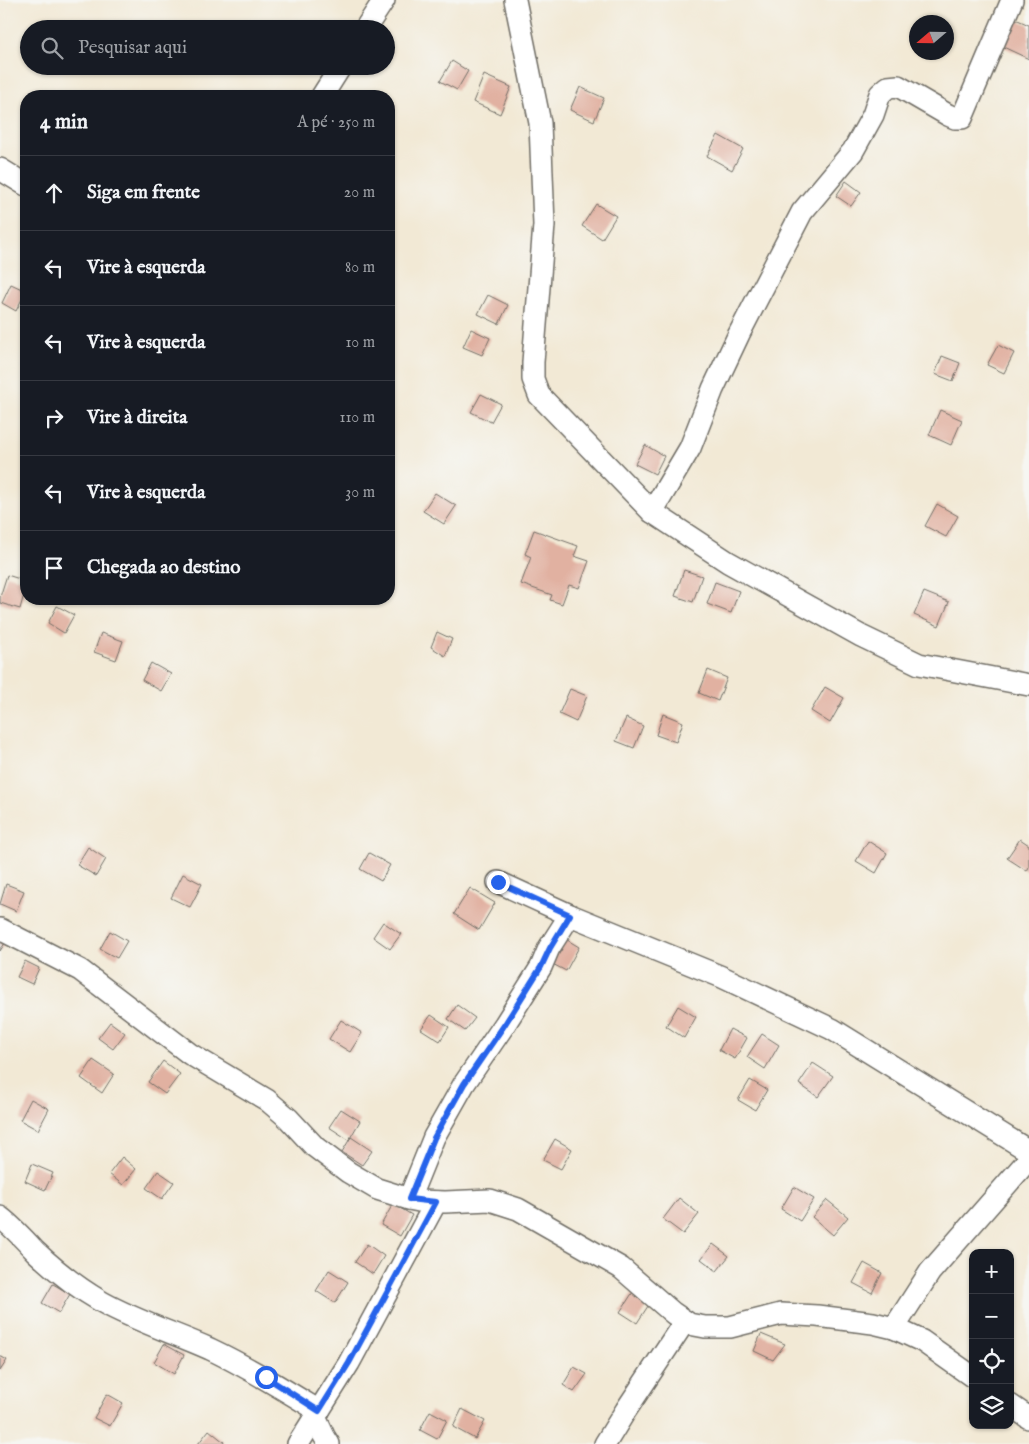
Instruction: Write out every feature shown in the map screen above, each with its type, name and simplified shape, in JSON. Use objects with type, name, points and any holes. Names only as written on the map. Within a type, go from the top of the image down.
[{"type":"street","points":[[372,20],[384,0]]},
{"type":"street","points":[[515,0],[540,123],[544,225],[533,362],[533,379],[538,395],[652,512],[728,562],[861,636],[918,664],[1029,685]]},
{"type":"street","points":[[652,512],[690,448],[713,389],[739,334],[802,212],[853,150],[873,115],[880,94],[888,87],[898,86],[948,115],[962,118],[1012,0]]},
{"type":"street","points":[[326,90],[335,75]]},
{"type":"street","points":[[0,169],[20,181]]},
{"type":"street","points":[[498,882],[570,915],[722,977],[832,1029],[1029,1151]]},
{"type":"street","points":[[409,1199],[434,1138],[464,1084],[541,967],[570,915]]},
{"type":"street","points":[[0,929],[80,970],[190,1054],[267,1100],[288,1118],[315,1147],[348,1172],[377,1189],[409,1199],[436,1202],[490,1200],[518,1209],[621,1268],[673,1313],[685,1321],[705,1328],[730,1326],[780,1314],[817,1316],[873,1323],[894,1328],[922,1341],[969,1374]]},
{"type":"street","points":[[894,1328],[930,1272],[1029,1159]]},
{"type":"street","points":[[298,1444],[349,1363],[436,1202]]},
{"type":"street","points":[[0,1217],[11,1225],[36,1252],[64,1276],[101,1301],[155,1327],[209,1349],[266,1377],[317,1414],[324,1436],[329,1444]]},
{"type":"street","points":[[605,1444],[685,1321]]},
{"type":"street","points":[[1014,1408],[1029,1418]]},
{"type":"building","points":[[1011,17],[1029,25],[1029,59],[999,45]]},
{"type":"building","points":[[452,61],[468,71],[457,90],[440,81]]},
{"type":"building","points":[[484,75],[511,87],[500,114],[473,102]]},
{"type":"building","points":[[580,87],[604,98],[594,121],[570,110]]},
{"type":"building","points":[[718,135],[743,149],[732,170],[707,156]]},
{"type":"building","points":[[846,181],[861,192],[851,206],[836,196]]},
{"type":"building","points":[[596,204],[616,216],[602,239],[582,226]]},
{"type":"building","points":[[11,284],[20,288],[20,303],[16,311],[2,303]]},
{"type":"building","points":[[488,295],[508,305],[499,324],[478,314]]},
{"type":"building","points":[[471,329],[490,338],[482,355],[463,347]]},
{"type":"building","points":[[998,345],[1014,353],[1004,373],[987,365]]},
{"type":"building","points":[[942,356],[960,363],[953,381],[935,374]]},
{"type":"building","points":[[481,394],[501,404],[491,422],[471,412]]},
{"type":"building","points":[[940,410],[962,420],[951,445],[929,435]]},
{"type":"building","points":[[645,445],[664,456],[655,474],[635,464]]},
{"type":"building","points":[[435,493],[456,506],[444,524],[423,511]]},
{"type":"building","points":[[937,504],[958,516],[946,537],[925,526]]},
{"type":"building","points":[[534,530],[578,546],[574,556],[589,561],[579,588],[569,585],[562,604],[550,600],[552,595],[521,584],[531,557],[525,554]]},
{"type":"building","points":[[684,570],[702,576],[693,602],[675,596]]},
{"type":"building","points":[[7,575],[20,579],[20,609],[0,603]]},
{"type":"building","points":[[715,582],[739,591],[731,613],[707,604]]},
{"type":"building","points":[[924,592],[949,602],[939,626],[914,615]]},
{"type":"building","points":[[57,606],[74,615],[64,633],[48,623]]},
{"type":"building","points":[[437,632],[452,639],[445,656],[431,647]]},
{"type":"building","points":[[101,633],[123,641],[116,660],[94,652]]},
{"type":"building","points":[[151,663],[171,674],[161,691],[142,680]]},
{"type":"building","points":[[708,670],[727,678],[718,701],[699,693]]},
{"type":"building","points":[[825,687],[844,698],[830,723],[811,711]]},
{"type":"building","points":[[570,689],[587,696],[576,722],[559,714]]},
{"type":"building","points":[[663,714],[683,722],[676,742],[656,735]]},
{"type":"building","points":[[626,718],[643,726],[634,748],[616,741]]},
{"type":"building","points":[[1020,839],[1029,845],[1029,867],[1027,871],[1007,858]]},
{"type":"building","points":[[868,841],[887,853],[876,873],[856,861]]},
{"type":"building","points":[[88,847],[106,859],[96,876],[77,865]]},
{"type":"building","points":[[369,853],[390,865],[381,881],[360,869]]},
{"type":"building","points":[[183,874],[202,884],[190,907],[171,898]]},
{"type":"building","points":[[6,884],[24,891],[16,911],[0,904]]},
{"type":"building","points":[[470,888],[495,903],[479,930],[454,914]]},
{"type":"building","points":[[383,922],[401,934],[390,949],[373,937]]},
{"type":"building","points":[[110,931],[127,941],[117,958],[100,949]]},
{"type":"building","points":[[559,935],[579,947],[566,971],[545,960]]},
{"type":"building","points":[[0,939],[5,943],[0,951]]},
{"type":"building","points":[[25,961],[39,968],[32,984],[17,977]]},
{"type":"building","points":[[457,1005],[475,1018],[465,1031],[448,1019]]},
{"type":"building","points":[[678,1006],[696,1017],[684,1038],[666,1026]]},
{"type":"building","points":[[431,1015],[449,1027],[440,1041],[421,1029]]},
{"type":"building","points":[[341,1020],[362,1033],[350,1052],[329,1039]]},
{"type":"building","points":[[110,1022],[125,1033],[113,1049],[98,1038]]},
{"type":"building","points":[[730,1029],[747,1038],[735,1059],[719,1050]]},
{"type":"building","points":[[762,1034],[779,1045],[765,1069],[747,1057]]},
{"type":"building","points":[[93,1060],[114,1074],[102,1093],[81,1078]]},
{"type":"building","points":[[163,1061],[180,1074],[165,1094],[148,1082]]},
{"type":"building","points":[[813,1063],[833,1076],[818,1097],[799,1084]]},
{"type":"building","points":[[750,1080],[767,1090],[755,1110],[738,1100]]},
{"type":"building","points":[[31,1099],[49,1109],[38,1130],[20,1120]]},
{"type":"building","points":[[341,1109],[360,1121],[349,1140],[329,1127]]},
{"type":"building","points":[[351,1137],[372,1151],[362,1165],[342,1152]]},
{"type":"building","points":[[555,1139],[572,1149],[561,1169],[543,1160]]},
{"type":"building","points":[[122,1157],[136,1169],[123,1185],[109,1174]]},
{"type":"building","points":[[32,1164],[53,1173],[45,1190],[25,1181]]},
{"type":"building","points":[[158,1171],[174,1182],[162,1199],[146,1188]]},
{"type":"building","points":[[794,1187],[814,1199],[800,1221],[781,1209]]},
{"type":"building","points":[[679,1198],[699,1214],[683,1234],[663,1219]]},
{"type":"building","points":[[827,1200],[848,1217],[833,1235],[812,1217]]},
{"type":"building","points":[[393,1204],[412,1215],[400,1236],[381,1225]]},
{"type":"building","points":[[367,1244],[384,1256],[373,1274],[355,1262]]},
{"type":"building","points":[[713,1244],[729,1256],[717,1271],[701,1259]]},
{"type":"building","points":[[864,1263],[882,1273],[872,1293],[853,1283]]},
{"type":"building","points":[[329,1270],[348,1282],[335,1303],[316,1291]]},
{"type":"building","points":[[53,1284],[70,1294],[59,1313],[42,1303]]},
{"type":"building","points":[[633,1292],[650,1303],[637,1323],[620,1312]]},
{"type":"building","points":[[761,1334],[785,1344],[773,1360],[754,1351]]},
{"type":"building","points":[[164,1344],[184,1355],[174,1374],[154,1362]]},
{"type":"building","points":[[0,1356],[7,1360],[0,1371]]},
{"type":"building","points":[[574,1367],[587,1374],[574,1392],[563,1385]]},
{"type":"building","points":[[107,1394],[123,1403],[110,1426],[94,1418]]},
{"type":"building","points":[[462,1409],[485,1421],[475,1439],[453,1427]]},
{"type":"building","points":[[430,1411],[447,1420],[437,1439],[420,1430]]},
{"type":"building","points":[[209,1430],[224,1442],[223,1444],[198,1444]]},
{"type":"route","points":[[266,1377],[319,1411],[349,1363],[436,1202],[409,1199],[434,1138],[464,1084],[541,967],[570,915],[498,882]]}]
